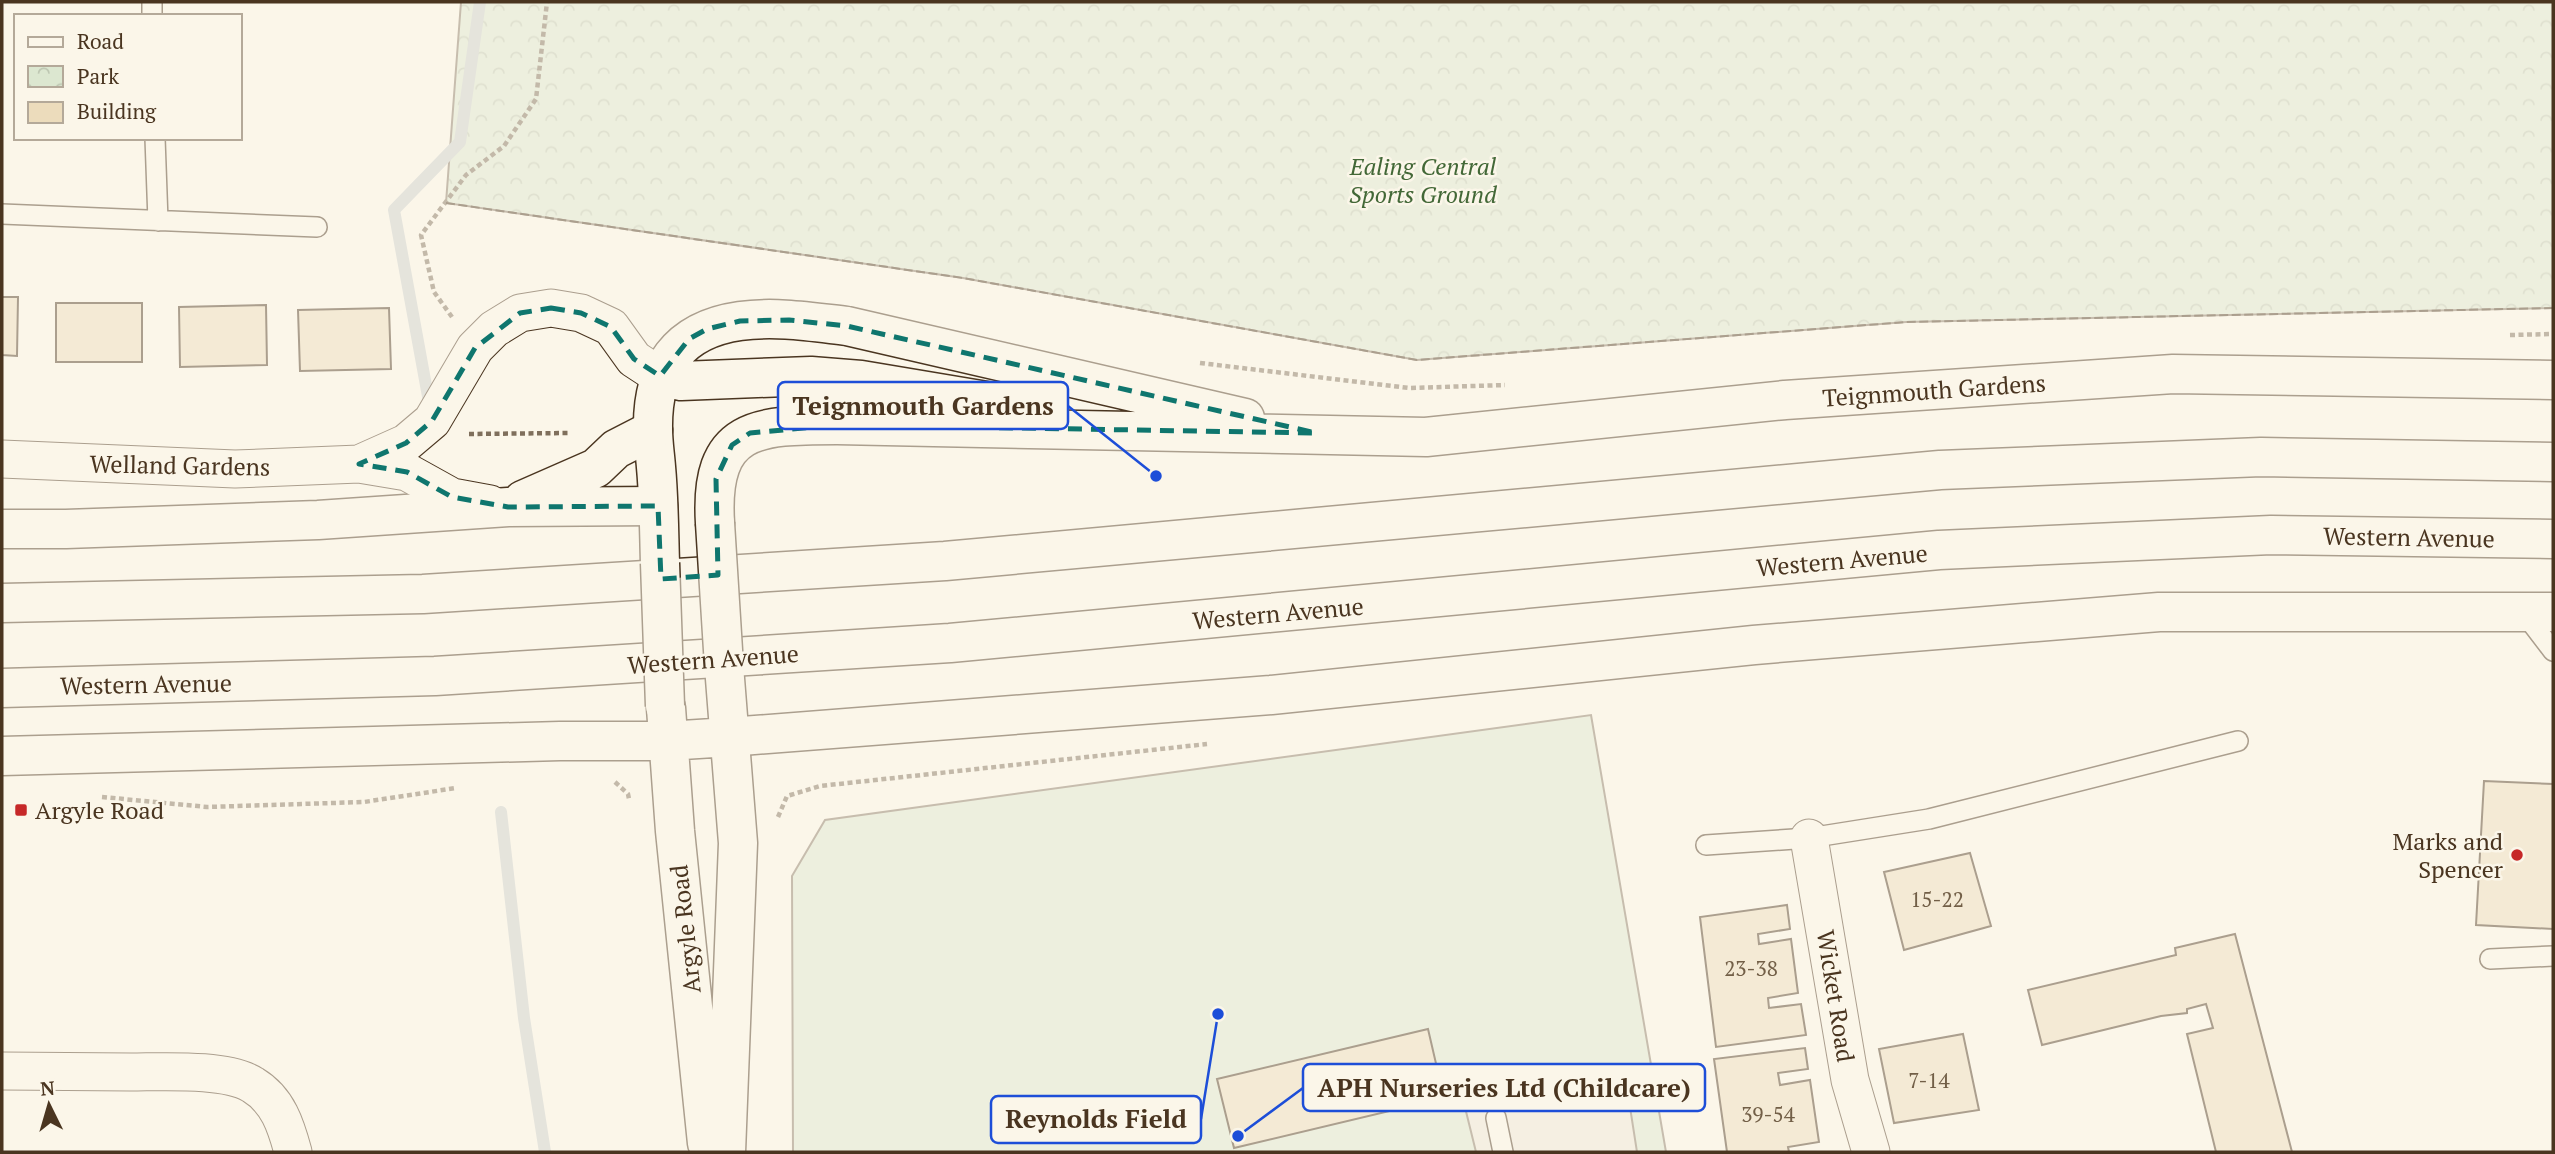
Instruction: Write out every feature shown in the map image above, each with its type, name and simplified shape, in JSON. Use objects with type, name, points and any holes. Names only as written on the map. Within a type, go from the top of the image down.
[{"type":"main road","points":[[789,320],[847,326],[1316,433],[1204,434],[1142,430],[1010,404],[861,380],[811,376],[681,381],[660,376],[671,358],[689,340],[707,330],[740,321],[789,320]]},
{"type":"main road","name":"Teignmouth Gardens","points":[[1316,433],[1426,437],[1785,400],[2173,374],[2553,380]]},
{"type":"main road","name":"Argyle Road","points":[[660,376],[653,430],[666,723],[708,1152]]},
{"type":"main road","name":"Argyle Road","points":[[726,1152],[738,843],[714,510],[719,466],[732,445],[750,433],[777,427],[837,425],[1142,430]]},
{"type":"main road","points":[[508,507],[596,468],[615,449],[653,430]]},
{"type":"main road","points":[[2,603],[423,594],[945,561],[1940,470],[2261,457],[2553,461]]},
{"type":"main road","points":[[2,529],[318,520],[508,507],[658,516],[714,510]]},
{"type":"main road","name":"Western Avenue","points":[[2,688],[435,677],[950,643],[1939,551],[2271,536],[2553,539]]},
{"type":"main road","points":[[2,756],[560,741],[666,723],[1257,696],[1754,645],[2118,615],[2173,612],[2538,611]]},
{"type":"street","name":"Welland Gardens","points":[[359,464],[406,443],[432,421],[475,348],[494,329],[520,313],[551,308],[581,313],[611,327],[634,359],[660,376]]},
{"type":"street","name":"Welland Gardens","points":[[2,459],[234,469],[359,464],[407,472],[452,497],[508,507]]},
{"type":"street","name":"Wicket Road","points":[[1809,838],[1850,1080],[1871,1152]]},
{"type":"street","points":[[2,1071],[192,1073],[227,1076],[253,1084],[271,1101],[284,1119],[293,1152]]},
{"type":"lane","points":[[155,140],[158,220]]},
{"type":"lane","points":[[2,214],[317,227]]},
{"type":"lane","points":[[2538,611],[2553,650]]},
{"type":"lane","points":[[1706,845],[1809,838],[1929,819],[2238,741]]},
{"type":"lane","points":[[2490,960],[2553,956]]},
{"type":"lane","points":[[1496,1118],[1503,1152]]},
{"type":"path","points":[[475,348],[434,292],[421,235],[466,175],[504,146],[536,99],[547,2]]},
{"type":"path","points":[[465,433],[573,433]]},
{"type":"path","points":[[772,825],[787,796],[820,786],[1200,745]]},
{"type":"path","points":[[606,778],[618,783],[628,794],[630,803]]},
{"type":"path","points":[[97,797],[207,807],[364,802],[458,787]]},
{"type":"highlighted area","points":[[551,308],[581,313],[611,327],[634,359],[660,376],[689,339],[707,329],[740,321],[789,320],[847,326],[1316,433],[837,425],[750,433],[732,445],[716,479],[718,575],[661,579],[658,506],[508,507],[452,497],[407,472],[359,464],[406,443],[432,421],[475,348],[520,313]]},
{"type":"green space","name":"Ealing Central Sports Ground","points":[[461,2],[2553,2],[2553,308],[1906,322],[1417,360],[963,278],[446,203]]},
{"type":"green space","points":[[1591,715],[1666,1152],[793,1152],[792,876],[825,820]]},
{"type":"shaded area","points":[[1560,1076],[1576,1098],[1603,1108],[1630,1107],[1637,1152],[1476,1152],[1460,1087]]},
{"type":"building","points":[[2,297],[18,297],[17,356],[2,355]]},
{"type":"building","points":[[56,303],[142,303],[142,362],[56,362]]},
{"type":"building","points":[[266,305],[267,365],[180,367],[179,307]]},
{"type":"building","points":[[389,308],[391,369],[300,371],[298,310]]},
{"type":"building","name":"Marks and Spencer","points":[[2484,781],[2553,784],[2553,929],[2476,925]]},
{"type":"building","points":[[1970,853],[1991,926],[1904,950],[1884,872]]},
{"type":"building","points":[[1787,905],[1790,929],[1758,934],[1759,944],[1791,939],[1798,993],[1768,998],[1769,1008],[1801,1004],[1806,1035],[1716,1047],[1700,917]]},
{"type":"building","points":[[2235,934],[2292,1152],[2216,1152],[2187,1034],[2213,1028],[2206,1004],[2187,1009],[2187,1013],[2161,1016],[2042,1045],[2028,990],[2176,955],[2175,948]]},
{"type":"building","points":[[1428,1029],[1444,1098],[1234,1148],[1217,1079]]},
{"type":"building","points":[[1963,1034],[1979,1110],[1894,1123],[1879,1049]]},
{"type":"building","points":[[1805,1048],[1808,1069],[1778,1073],[1780,1085],[1810,1080],[1819,1142],[1788,1147],[1789,1152],[1727,1152],[1714,1059]]},
{"type":"waterway","points":[[429,402],[394,210],[460,142],[480,2]]},
{"type":"waterway","points":[[501,812],[524,1018],[545,1152]]},
{"type":"fence","points":[[446,203],[963,278],[1417,360],[1906,322],[2553,308]]},
{"type":"place","name":"Teignmouth Gardens","points":[[1156,476]]},
{"type":"place","name":"Argyle Road","points":[[21,810]]},
{"type":"place","name":"Marks and Spencer","points":[[2517,855]]},
{"type":"place","name":"Reynolds Field","points":[[1218,1014]]},
{"type":"place","name":"APH Nurseries Ltd (Childcare)","points":[[1238,1136]]}]
